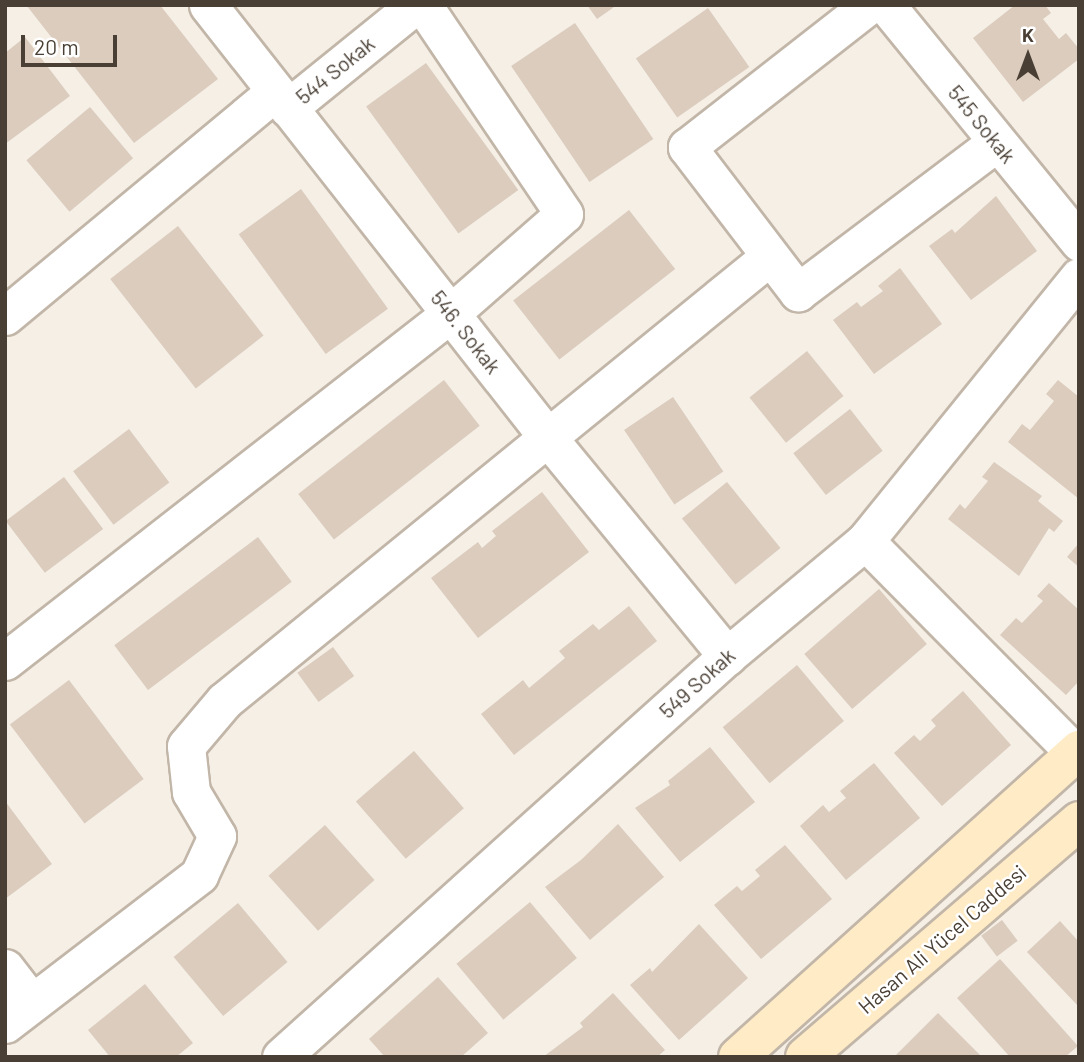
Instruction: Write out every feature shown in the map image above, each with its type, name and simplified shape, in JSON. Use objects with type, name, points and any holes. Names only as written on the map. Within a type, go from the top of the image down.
[{"type":"street","name":"546. Sokak","points":[[208,5],[549,439],[727,656]]},
{"type":"street","name":"544 Sokak","points":[[5,316],[281,100],[415,5]]},
{"type":"street","points":[[5,661],[451,313],[564,214],[423,5]]},
{"type":"street","points":[[869,5],[687,146],[798,292],[997,142]]},
{"type":"street","name":"545 Sokak","points":[[886,5],[1079,242]]},
{"type":"street","points":[[5,968],[19,1014],[199,875],[217,836],[191,792],[186,746],[224,701],[549,439],[769,257]]},
{"type":"street","name":"549 Sokak","points":[[290,1054],[727,656],[865,541],[1079,278]]},
{"type":"street","points":[[738,1057],[1077,751],[865,541]]},
{"type":"street","name":"Hasan Ali Yücel Caddesi","points":[[815,1054],[1079,821]]},
{"type":"building","points":[[160,5],[218,79],[134,143],[27,6]]},
{"type":"building","points":[[587,5],[617,5],[597,19]]},
{"type":"building","points":[[1015,5],[1045,5],[1051,13],[1043,19],[1059,39],[1066,33],[1079,49],[1079,59],[1023,102],[973,38]]},
{"type":"building","points":[[708,8],[749,67],[677,117],[636,58]]},
{"type":"building","points":[[575,23],[653,139],[589,182],[511,66]]},
{"type":"building","points":[[25,37],[70,96],[5,144],[5,53]]},
{"type":"building","points":[[426,63],[518,190],[458,234],[366,106]]},
{"type":"building","points":[[90,107],[133,158],[69,212],[26,160]]},
{"type":"building","points":[[301,189],[388,309],[326,354],[239,234]]},
{"type":"building","points":[[996,196],[1037,251],[971,300],[929,246],[952,229],[955,233]]},
{"type":"building","points":[[629,210],[675,269],[559,360],[513,301]]},
{"type":"building","points":[[178,226],[264,336],[196,388],[110,279]]},
{"type":"building","points":[[900,268],[942,324],[874,374],[833,320],[857,302],[861,307],[883,291],[878,286]]},
{"type":"building","points":[[807,351],[844,396],[786,443],[749,398]]},
{"type":"building","points":[[444,380],[480,426],[334,540],[298,494]]},
{"type":"building","points":[[1058,380],[1079,397],[1079,499],[1008,442],[1022,424],[1030,430],[1054,401],[1046,394]]},
{"type":"building","points":[[673,397],[723,472],[674,505],[624,430]]},
{"type":"building","points":[[850,409],[883,451],[826,495],[793,453]]},
{"type":"building","points":[[129,429],[169,483],[113,525],[73,471]]},
{"type":"building","points":[[994,462],[1042,496],[1038,501],[1063,521],[1054,532],[1049,528],[1019,576],[948,519],[960,504],[965,509],[988,481],[982,477]]},
{"type":"building","points":[[64,477],[103,529],[45,573],[6,521]]},
{"type":"building","points":[[727,482],[780,548],[735,585],[682,519]]},
{"type":"building","points":[[542,492],[589,552],[478,638],[431,578],[478,542],[482,548],[496,536],[492,531]]},
{"type":"building","points":[[258,537],[292,582],[148,690],[114,645]]},
{"type":"building","points":[[1079,543],[1079,567],[1067,557]]},
{"type":"building","points":[[1049,583],[1079,610],[1079,681],[1066,695],[1000,635],[1016,618],[1022,623],[1043,601],[1037,596]]},
{"type":"building","points":[[879,589],[927,644],[852,709],[804,654]]},
{"type":"building","points":[[629,606],[657,641],[514,755],[481,714],[523,680],[529,688],[565,658],[559,651],[593,624],[599,630]]},
{"type":"building","points":[[333,647],[354,676],[319,702],[297,673]]},
{"type":"building","points":[[797,665],[844,721],[770,783],[723,727]]},
{"type":"building","points":[[69,680],[144,779],[85,824],[10,725]]},
{"type":"building","points":[[963,691],[1011,745],[942,806],[894,753],[914,735],[920,741],[936,726],[931,720]]},
{"type":"building","points":[[710,747],[755,802],[680,862],[635,808],[670,785],[668,781]]},
{"type":"building","points":[[414,751],[464,808],[406,859],[356,802]]},
{"type":"building","points":[[874,763],[920,818],[846,880],[800,826],[823,805],[829,812],[846,798],[840,791]]},
{"type":"building","points":[[5,801],[52,864],[5,899]]},
{"type":"building","points":[[618,824],[664,877],[590,940],[545,887],[581,860]]},
{"type":"building","points":[[325,825],[375,880],[318,931],[269,876]]},
{"type":"building","points":[[785,845],[832,899],[761,959],[714,905],[737,886],[742,891],[760,876],[755,870]]},
{"type":"building","points":[[530,902],[577,958],[503,1020],[456,964]]},
{"type":"building","points":[[238,903],[287,962],[223,1016],[174,957]]},
{"type":"building","points":[[1002,920],[1018,941],[997,956],[981,936]]},
{"type":"building","points":[[1060,921],[1079,942],[1079,1007],[1027,952]]},
{"type":"building","points":[[699,924],[748,978],[679,1040],[630,985],[650,968],[652,972]]},
{"type":"building","points":[[1000,959],[1078,1046],[1065,1057],[1010,1057],[957,998]]},
{"type":"building","points":[[438,977],[488,1033],[461,1057],[385,1057],[369,1039]]},
{"type":"building","points":[[145,984],[193,1043],[176,1057],[110,1057],[88,1030]]},
{"type":"building","points":[[613,993],[665,1050],[657,1057],[543,1057],[583,1027],[580,1023]]},
{"type":"building","points":[[938,1013],[982,1057],[894,1057]]}]
